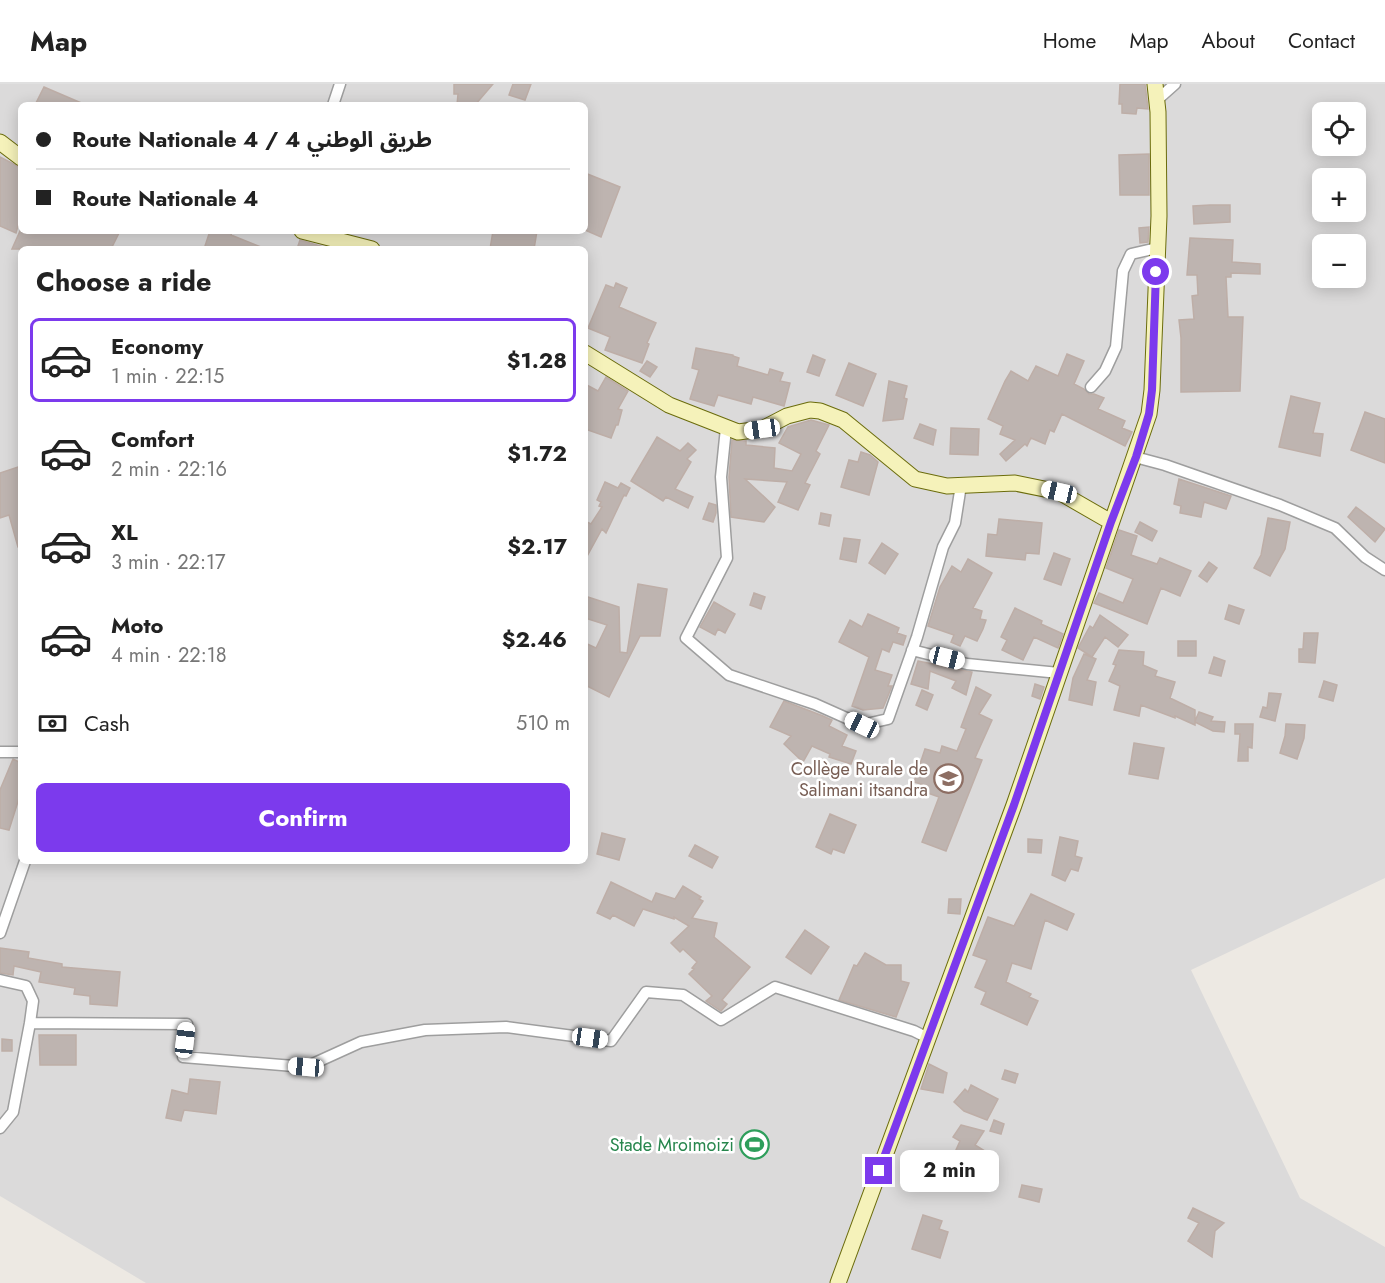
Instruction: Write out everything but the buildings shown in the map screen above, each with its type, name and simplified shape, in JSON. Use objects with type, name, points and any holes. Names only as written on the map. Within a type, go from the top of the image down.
[{"type":"main road","points":[[838,1283],[1014,805],[1149,414],[1152,390],[1157,248],[1157,100],[1155,84]]},
{"type":"main road","points":[[0,142],[18,156]]},
{"type":"main road","points":[[316,234],[362,246]]},
{"type":"main road","points":[[588,355],[669,405],[738,432],[762,429],[787,416],[810,410],[820,411],[843,420],[915,479],[947,486],[1015,483],[1059,492],[1111,522]]},
{"type":"street","points":[[334,102],[340,84]]},
{"type":"street","points":[[1157,100],[1175,84]]},
{"type":"street","points":[[1091,387],[1105,371],[1116,347],[1124,271],[1131,254],[1157,248]]},
{"type":"street","points":[[726,428],[721,477],[728,558],[687,638],[729,675],[815,704],[862,725],[888,719],[943,548],[955,523],[961,485]]},
{"type":"street","points":[[1136,457],[1280,505],[1335,528],[1365,557],[1385,570]]},
{"type":"street","points":[[912,650],[967,664],[1059,673]]},
{"type":"street","points":[[0,752],[18,752]]},
{"type":"street","points":[[0,933],[24,864]]},
{"type":"street","points":[[0,980],[26,986],[33,1001],[13,1112],[0,1128]]},
{"type":"street","points":[[30,1023],[187,1024],[183,1057],[306,1067],[362,1042],[425,1030],[506,1027],[611,1041],[646,992],[683,995],[721,1020],[775,987],[914,1031],[928,1038]]},
{"type":"shaded area","points":[[0,84],[1385,84],[1385,878],[1191,970],[1300,1198],[1385,1247],[1385,1283],[146,1283],[0,1196]]},
{"type":"place","name":"Collège Rurale de Salimani itsandra","points":[[949,779]]},
{"type":"place","name":"Stade Mroimoizi","points":[[755,1145]]},
{"type":"route","points":[[879,1171],[1014,805],[1111,522],[1136,457],[1149,414],[1152,390],[1156,272]]}]
